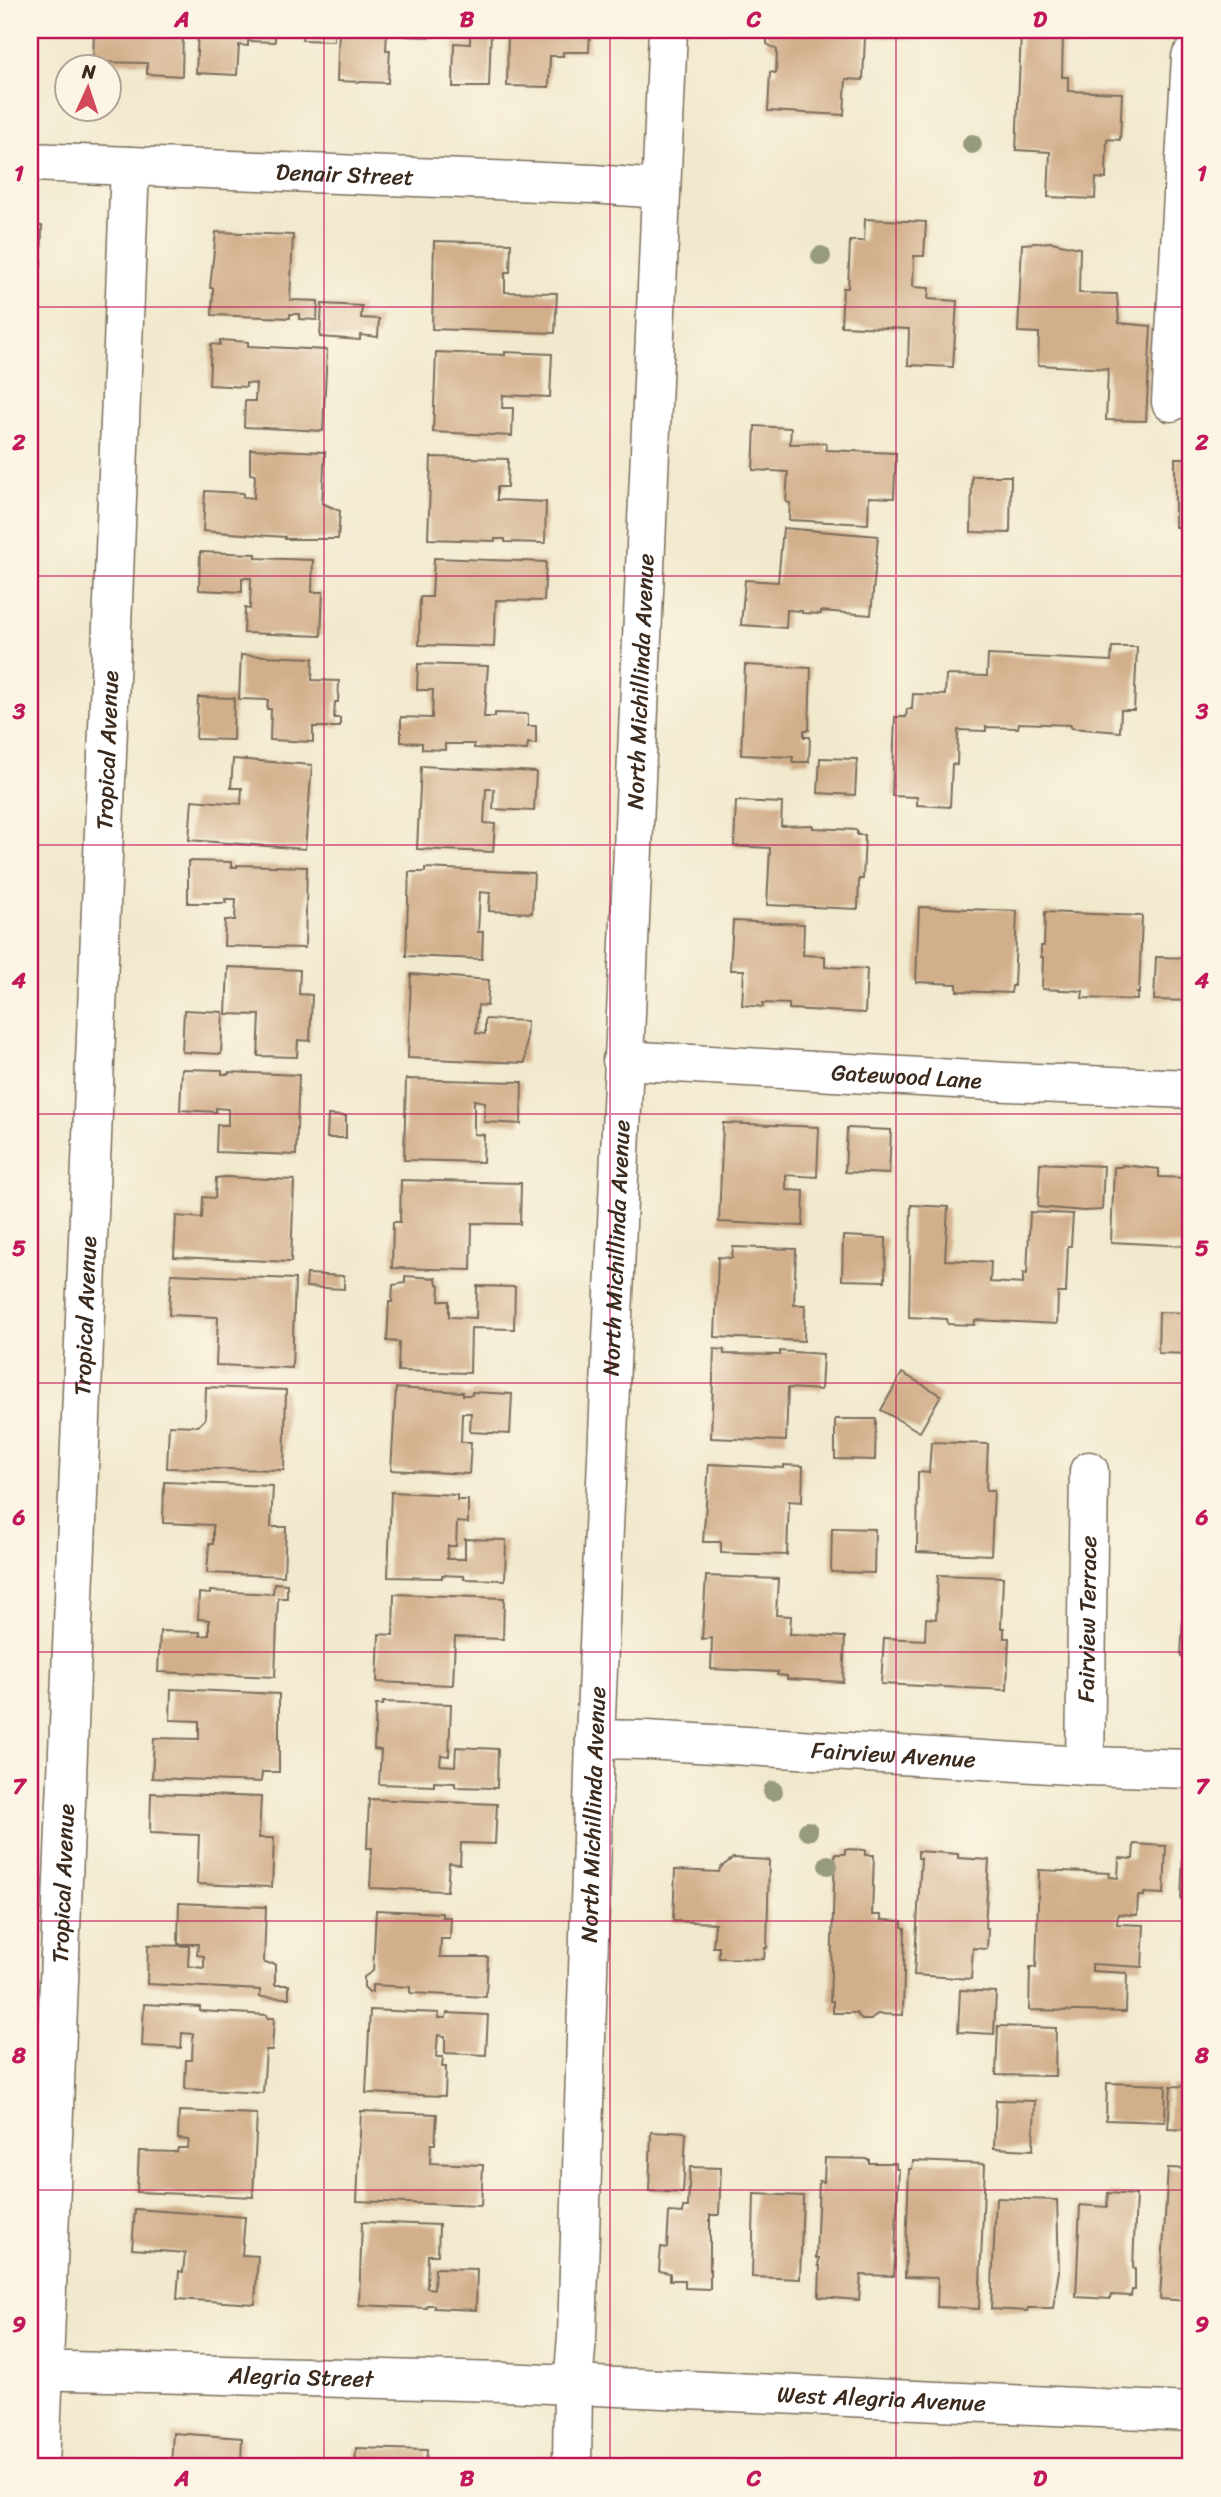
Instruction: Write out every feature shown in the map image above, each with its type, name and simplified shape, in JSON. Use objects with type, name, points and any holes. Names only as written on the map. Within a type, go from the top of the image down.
[{"type":"street","name":"North Michillinda Avenue","points":[[572,2467],[595,1739],[667,30]]},
{"type":"street","points":[[1171,402],[1191,57]]},
{"type":"street","name":"Denair Street","points":[[30,162],[661,189]]},
{"type":"street","name":"Tropical Avenue","points":[[40,2467],[36,2370],[130,166]]},
{"type":"street","name":"Gatewood Lane","points":[[622,1060],[1007,1082],[1191,1089]]},
{"type":"street","name":"Fairview Terrace","points":[[1085,1766],[1089,1471]]},
{"type":"street","name":"Fairview Avenue","points":[[595,1739],[1085,1766],[1191,1769]]},
{"type":"street","name":"Alegria Street","points":[[36,2370],[573,2386]]},
{"type":"street","name":"West Alegria Avenue","points":[[573,2386],[1191,2412]]},
{"type":"building","points":[[94,30],[183,30],[182,76],[147,74],[147,63],[122,63],[122,52],[93,52]]},
{"type":"building","points":[[198,30],[285,30],[285,35],[275,35],[275,42],[248,41],[248,46],[239,45],[237,75],[196,73]]},
{"type":"building","points":[[303,30],[334,30],[334,41],[302,40]]},
{"type":"building","points":[[339,30],[387,30],[386,50],[390,50],[388,83],[337,81]]},
{"type":"building","points":[[406,30],[491,30],[489,87],[453,87],[454,43],[470,44],[470,33],[433,33],[433,37],[406,36]]},
{"type":"building","points":[[508,30],[590,30],[589,52],[563,52],[563,56],[550,56],[549,87],[507,86]]},
{"type":"building","points":[[767,30],[930,30],[930,39],[865,37],[863,80],[846,79],[844,115],[768,111],[770,72],[776,73],[777,50],[767,44]]},
{"type":"building","points":[[1021,34],[1063,36],[1062,77],[1068,77],[1068,91],[1122,93],[1120,140],[1107,139],[1106,179],[1096,178],[1095,199],[1048,197],[1050,152],[1016,150]]},
{"type":"building","points":[[865,219],[926,222],[924,256],[914,256],[913,287],[929,288],[928,299],[957,301],[953,367],[908,365],[909,329],[841,326],[843,288],[848,288],[850,241],[864,241]]},
{"type":"building","points":[[30,226],[42,226],[41,267],[30,267]]},
{"type":"building","points":[[216,232],[293,235],[290,300],[318,301],[317,320],[299,319],[299,314],[290,314],[290,318],[212,315],[213,288],[210,288]]},
{"type":"building","points":[[434,241],[511,243],[510,272],[505,272],[505,292],[557,293],[555,333],[432,329]]},
{"type":"building","points":[[1051,242],[1080,248],[1079,293],[1117,294],[1119,323],[1151,326],[1146,421],[1106,420],[1108,369],[1038,365],[1039,333],[1018,332],[1022,244]]},
{"type":"building","points":[[322,304],[362,306],[361,318],[379,319],[378,337],[360,335],[360,340],[320,337]]},
{"type":"building","points":[[30,336],[37,336],[35,377],[30,377]]},
{"type":"building","points":[[220,340],[248,342],[248,346],[327,350],[323,431],[244,427],[245,401],[255,401],[256,384],[246,383],[246,387],[209,385],[211,344],[220,345]]},
{"type":"building","points":[[436,352],[552,354],[550,397],[503,395],[502,408],[513,408],[512,436],[433,432]]},
{"type":"building","points":[[755,426],[791,428],[790,444],[826,443],[826,450],[896,453],[894,498],[869,497],[868,524],[789,520],[790,503],[786,502],[788,472],[753,470]]},
{"type":"building","points":[[30,436],[35,437],[33,473],[30,473]]},
{"type":"building","points":[[250,449],[325,452],[322,503],[340,511],[338,539],[285,539],[203,531],[205,491],[243,493],[243,497],[254,498],[255,475],[250,474]]},
{"type":"building","points":[[431,457],[508,459],[507,487],[497,487],[497,500],[546,502],[545,543],[505,542],[505,539],[428,539]]},
{"type":"building","points":[[1175,458],[1191,458],[1191,527],[1175,527]]},
{"type":"building","points":[[972,476],[1011,476],[1010,533],[971,532]]},
{"type":"building","points":[[30,484],[33,484],[32,512],[30,512]]},
{"type":"building","points":[[783,528],[878,536],[871,615],[821,611],[821,614],[802,613],[787,610],[786,628],[741,625],[745,580],[778,582]]},
{"type":"building","points":[[200,552],[313,560],[312,592],[323,592],[321,636],[244,633],[245,608],[250,609],[251,578],[242,578],[242,592],[199,590]]},
{"type":"building","points":[[434,558],[546,562],[544,601],[496,600],[494,647],[419,645],[420,597],[432,597]]},
{"type":"building","points":[[1112,647],[1137,647],[1134,710],[1121,710],[1120,732],[1071,728],[1071,725],[1019,723],[1018,728],[958,730],[957,765],[952,764],[950,807],[917,805],[917,797],[892,796],[895,717],[906,717],[907,709],[912,709],[913,694],[945,695],[946,675],[987,676],[988,655],[1111,661]]},
{"type":"building","points":[[241,655],[313,658],[312,680],[339,681],[334,718],[340,718],[340,727],[313,727],[313,742],[270,740],[271,709],[267,709],[268,700],[239,699]]},
{"type":"building","points":[[418,664],[488,666],[484,717],[495,717],[495,713],[528,714],[528,726],[536,726],[536,744],[528,743],[527,750],[474,748],[474,744],[445,744],[445,750],[422,749],[422,743],[401,742],[401,717],[432,718],[433,690],[417,690]]},
{"type":"building","points":[[745,665],[811,668],[809,730],[804,730],[804,737],[810,737],[809,762],[792,762],[793,757],[741,755]]},
{"type":"building","points":[[198,697],[234,698],[233,740],[196,739]]},
{"type":"building","points":[[820,758],[857,759],[855,795],[818,793]]},
{"type":"building","points":[[233,759],[312,765],[305,849],[189,840],[192,800],[241,804],[242,788],[231,788]]},
{"type":"building","points":[[421,766],[536,772],[534,811],[493,809],[494,789],[486,789],[484,823],[495,824],[493,852],[417,849]]},
{"type":"building","points":[[736,801],[782,803],[781,826],[813,825],[813,828],[857,830],[857,835],[865,835],[863,879],[859,879],[858,909],[767,905],[770,848],[734,846]]},
{"type":"building","points":[[188,861],[231,862],[231,867],[307,867],[305,948],[224,946],[225,920],[235,920],[236,899],[225,899],[226,903],[188,903]]},
{"type":"building","points":[[425,868],[534,873],[532,913],[489,911],[490,893],[480,892],[478,932],[483,932],[482,959],[406,956],[409,872],[425,872]]},
{"type":"building","points":[[919,907],[1017,911],[1014,986],[1011,993],[957,991],[957,984],[916,982]]},
{"type":"building","points":[[1045,912],[1142,916],[1137,1000],[1082,998],[1083,991],[1042,989],[1041,946],[1044,946]]},
{"type":"building","points":[[733,921],[804,924],[803,955],[825,956],[825,967],[867,969],[865,1013],[789,1009],[789,1004],[763,1003],[763,1007],[742,1005],[744,970],[730,970]]},
{"type":"building","points":[[1156,957],[1191,958],[1191,1001],[1154,1000]]},
{"type":"building","points":[[228,967],[300,970],[299,994],[312,995],[310,1041],[298,1040],[297,1057],[258,1056],[260,1015],[226,1014]]},
{"type":"building","points":[[411,974],[489,980],[487,1006],[478,1005],[476,1033],[485,1034],[485,1019],[527,1021],[525,1063],[408,1058]]},
{"type":"building","points":[[184,1010],[223,1012],[221,1054],[182,1052]]},
{"type":"building","points":[[182,1069],[222,1070],[222,1074],[299,1075],[296,1155],[216,1152],[217,1125],[228,1125],[228,1109],[216,1108],[216,1112],[180,1110]]},
{"type":"building","points":[[406,1079],[522,1082],[521,1124],[484,1122],[485,1102],[474,1100],[474,1134],[484,1135],[483,1162],[404,1160]]},
{"type":"building","points":[[328,1115],[346,1116],[346,1138],[327,1138]]},
{"type":"building","points":[[723,1123],[819,1127],[817,1177],[786,1175],[786,1190],[804,1191],[803,1226],[719,1222]]},
{"type":"building","points":[[847,1128],[891,1130],[889,1174],[845,1172]]},
{"type":"building","points":[[1040,1163],[1104,1166],[1102,1210],[1038,1207]]},
{"type":"building","points":[[1122,1165],[1159,1169],[1159,1177],[1191,1178],[1191,1233],[1188,1233],[1187,1246],[1111,1242],[1114,1167]]},
{"type":"building","points":[[216,1178],[294,1180],[291,1262],[174,1257],[176,1216],[202,1218],[203,1197],[215,1198]]},
{"type":"building","points":[[401,1180],[521,1183],[520,1224],[472,1223],[471,1270],[392,1268],[393,1222],[400,1222]]},
{"type":"building","points":[[911,1205],[948,1207],[945,1260],[991,1262],[990,1282],[1023,1284],[1023,1273],[1027,1274],[1030,1212],[1073,1214],[1071,1246],[1068,1246],[1066,1293],[1058,1293],[1057,1324],[975,1320],[974,1325],[948,1324],[947,1319],[909,1317]]},
{"type":"building","points":[[843,1236],[886,1238],[885,1281],[842,1280]]},
{"type":"building","points":[[733,1247],[796,1249],[794,1305],[805,1305],[804,1341],[715,1337],[718,1257],[732,1258]]},
{"type":"building","points":[[171,1274],[295,1279],[292,1368],[216,1365],[218,1317],[169,1315]]},
{"type":"building","points":[[307,1274],[344,1276],[344,1289],[306,1287]]},
{"type":"building","points":[[405,1276],[436,1278],[437,1284],[440,1285],[439,1301],[449,1301],[449,1317],[476,1318],[477,1286],[515,1287],[514,1329],[471,1328],[470,1373],[398,1371],[399,1342],[387,1341],[389,1302],[392,1302],[393,1285],[405,1283]]},
{"type":"building","points":[[1159,1312],[1191,1313],[1191,1354],[1158,1353]]},
{"type":"building","points":[[714,1349],[724,1350],[724,1354],[780,1355],[780,1351],[823,1354],[821,1390],[788,1388],[786,1441],[711,1438]]},
{"type":"building","points":[[902,1373],[941,1395],[920,1432],[881,1410]]},
{"type":"building","points":[[206,1387],[286,1390],[284,1470],[167,1468],[169,1425],[198,1426],[205,1419]]},
{"type":"building","points":[[396,1388],[463,1392],[463,1395],[472,1395],[472,1392],[512,1394],[510,1434],[470,1432],[471,1413],[462,1413],[461,1442],[471,1442],[469,1474],[391,1470]]},
{"type":"building","points":[[835,1419],[876,1419],[875,1460],[835,1459]]},
{"type":"building","points":[[931,1442],[988,1444],[986,1491],[994,1491],[991,1555],[917,1552],[918,1472],[929,1473]]},
{"type":"building","points":[[709,1464],[784,1468],[784,1465],[803,1466],[802,1502],[789,1501],[787,1555],[721,1553],[721,1542],[703,1542]]},
{"type":"building","points":[[164,1482],[273,1486],[271,1527],[286,1527],[284,1576],[207,1573],[209,1544],[213,1544],[213,1525],[163,1523]]},
{"type":"building","points":[[391,1492],[457,1495],[457,1500],[468,1500],[468,1523],[457,1522],[456,1546],[448,1546],[447,1559],[465,1559],[465,1539],[506,1540],[505,1580],[464,1579],[464,1576],[442,1575],[442,1578],[388,1577]]},
{"type":"building","points":[[832,1528],[875,1529],[874,1573],[831,1572]]},
{"type":"building","points":[[1186,1558],[1191,1558],[1191,1658],[1181,1657]]},
{"type":"building","points":[[938,1575],[1003,1577],[1001,1628],[1004,1628],[1004,1638],[1009,1638],[1007,1690],[881,1684],[884,1638],[925,1640],[926,1618],[936,1619]]},
{"type":"building","points":[[706,1576],[778,1579],[776,1615],[791,1616],[790,1634],[845,1637],[843,1682],[787,1679],[787,1676],[777,1675],[778,1672],[711,1669],[712,1638],[702,1639]]},
{"type":"building","points":[[274,1583],[287,1584],[287,1598],[278,1598],[275,1677],[158,1672],[160,1631],[200,1632],[200,1636],[209,1635],[209,1620],[198,1619],[199,1593],[210,1594],[210,1591],[273,1594]]},
{"type":"building","points":[[394,1594],[504,1598],[503,1639],[455,1637],[453,1685],[377,1682],[379,1634],[393,1635]]},
{"type":"building","points":[[171,1689],[279,1694],[279,1772],[262,1772],[261,1782],[152,1778],[154,1738],[199,1739],[199,1721],[170,1720]]},
{"type":"building","points":[[383,1702],[451,1704],[449,1756],[441,1755],[440,1765],[455,1766],[456,1747],[498,1749],[497,1788],[455,1787],[455,1783],[434,1782],[434,1786],[379,1784],[381,1750],[374,1749],[376,1705],[383,1705]]},
{"type":"building","points":[[151,1793],[261,1797],[259,1838],[274,1838],[272,1887],[197,1884],[199,1835],[150,1833]]},
{"type":"building","points":[[369,1799],[497,1804],[495,1844],[461,1843],[460,1864],[449,1863],[447,1891],[370,1888],[372,1848],[367,1848]]},
{"type":"building","points":[[1134,1844],[1166,1846],[1164,1894],[1144,1893],[1144,1896],[1138,1896],[1137,1915],[1118,1914],[1117,1924],[1144,1925],[1142,1967],[1092,1964],[1092,1971],[1127,1973],[1126,2012],[1029,2010],[1030,1967],[1036,1967],[1039,1870],[1110,1873],[1109,1877],[1118,1878],[1119,1858],[1133,1859]]},
{"type":"building","points":[[845,1849],[865,1850],[865,1855],[874,1855],[872,1915],[881,1915],[881,1920],[902,1921],[902,1927],[905,1928],[903,2015],[877,2014],[871,2020],[862,2020],[856,2013],[833,2013],[833,2001],[830,2001],[835,1854],[845,1854]]},
{"type":"building","points":[[918,1851],[989,1860],[985,1927],[988,1928],[987,1949],[973,1948],[971,1979],[914,1975],[921,1858],[918,1858]]},
{"type":"building","points":[[1183,1856],[1191,1860],[1191,1901],[1181,1900]]},
{"type":"building","points":[[733,1858],[769,1860],[767,1948],[764,1959],[719,1958],[719,1947],[713,1947],[715,1923],[673,1921],[675,1870],[719,1872],[720,1868]]},
{"type":"building","points":[[179,1903],[266,1907],[264,1963],[275,1964],[275,1985],[289,1985],[289,1998],[260,1997],[260,1990],[147,1984],[148,1945],[189,1946],[188,1966],[204,1968],[204,1956],[197,1955],[198,1944],[178,1944]]},
{"type":"building","points":[[376,1910],[442,1913],[442,1917],[451,1917],[450,1939],[441,1939],[440,1957],[488,1957],[486,1997],[410,1993],[410,1987],[372,1985],[372,1992],[369,1992],[364,1987],[364,1977],[373,1971]]},
{"type":"building","points":[[1191,1931],[1191,1958],[1188,1958]]},
{"type":"building","points":[[960,1990],[996,1992],[994,2034],[958,2032]]},
{"type":"building","points":[[144,2004],[200,2007],[200,2011],[267,2015],[267,2018],[274,2018],[272,2050],[266,2050],[263,2093],[185,2089],[186,2060],[192,2060],[193,2034],[182,2033],[181,2048],[142,2046]]},
{"type":"building","points":[[370,2010],[439,2013],[438,2018],[446,2018],[447,2013],[488,2015],[486,2055],[445,2053],[445,2036],[438,2035],[436,2057],[443,2057],[442,2067],[446,2067],[445,2096],[366,2093]]},
{"type":"building","points":[[998,2026],[1056,2028],[1055,2076],[996,2075]]},
{"type":"building","points":[[1107,2083],[1166,2085],[1165,2122],[1106,2120]]},
{"type":"building","points":[[1171,2086],[1191,2087],[1191,2130],[1168,2129]]},
{"type":"building","points":[[996,2100],[1035,2101],[1033,2150],[994,2148]]},
{"type":"building","points":[[179,2111],[257,2114],[253,2197],[137,2192],[139,2151],[177,2152],[178,2148],[188,2148],[189,2140],[178,2139]]},
{"type":"building","points":[[361,2111],[437,2114],[435,2144],[431,2144],[430,2163],[483,2165],[481,2206],[357,2201]]},
{"type":"building","points":[[651,2132],[686,2134],[683,2193],[649,2191]]},
{"type":"building","points":[[825,2158],[896,2163],[896,2169],[899,2169],[894,2276],[861,2275],[859,2300],[819,2297],[820,2266],[819,2258],[816,2258],[819,2181],[824,2182]]},
{"type":"building","points":[[913,2161],[985,2164],[979,2309],[937,2307],[938,2278],[905,2277],[909,2169],[912,2169]]},
{"type":"building","points":[[690,2167],[721,2168],[719,2215],[710,2215],[710,2289],[685,2288],[685,2280],[670,2280],[670,2273],[659,2271],[661,2247],[667,2248],[669,2212],[683,2213],[683,2207],[688,2207]]},
{"type":"building","points":[[1168,2168],[1191,2169],[1191,2301],[1160,2299]]},
{"type":"building","points":[[1108,2193],[1136,2195],[1133,2268],[1135,2290],[1132,2290],[1131,2296],[1112,2295],[1111,2299],[1076,2297],[1080,2205],[1107,2207]]},
{"type":"building","points":[[754,2194],[803,2196],[800,2279],[752,2277]]},
{"type":"building","points":[[996,2198],[1057,2200],[1059,2271],[1053,2308],[1028,2308],[1027,2311],[991,2309]]},
{"type":"building","points":[[135,2209],[245,2217],[242,2255],[258,2256],[255,2304],[177,2299],[179,2271],[183,2272],[185,2253],[132,2249]]},
{"type":"building","points":[[362,2222],[439,2225],[438,2255],[428,2255],[427,2288],[434,2289],[435,2268],[477,2269],[476,2310],[434,2308],[434,2305],[427,2305],[426,2308],[359,2305]]},
{"type":"building","points":[[173,2433],[242,2438],[241,2464],[227,2464],[226,2467],[171,2467]]},
{"type":"building","points":[[356,2448],[427,2450],[426,2467],[355,2467]]}]
